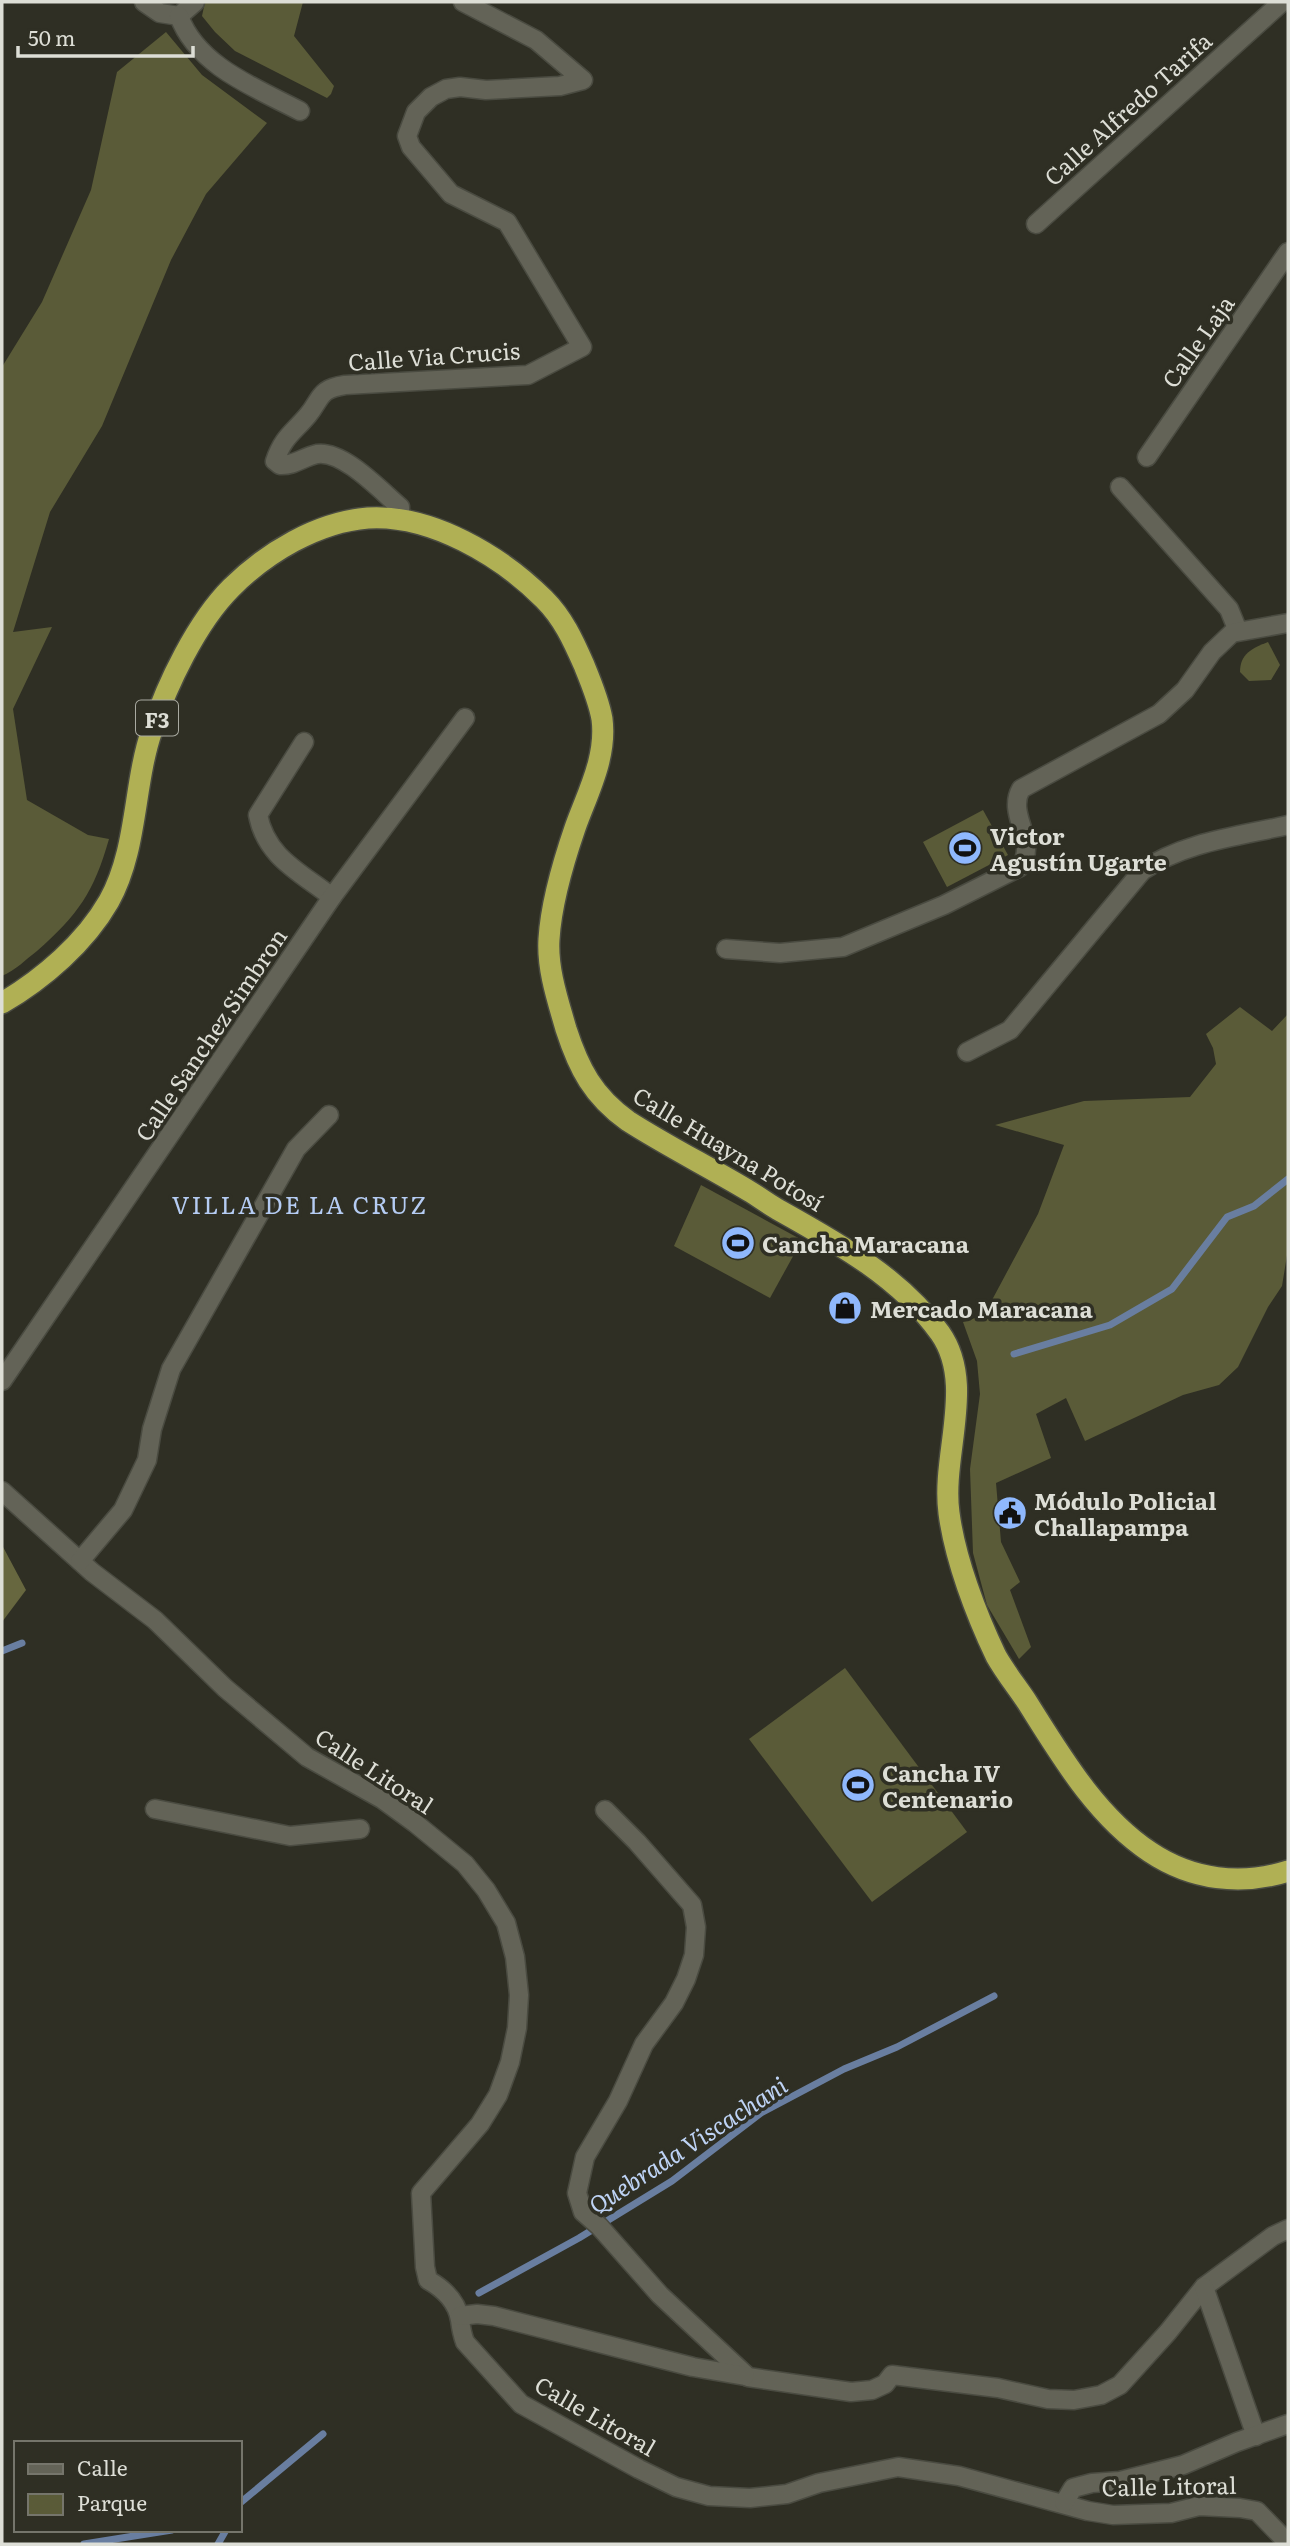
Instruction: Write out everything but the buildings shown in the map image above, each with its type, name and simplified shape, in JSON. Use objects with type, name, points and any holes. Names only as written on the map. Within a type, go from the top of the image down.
[{"type":"highway","name":"Calle Huayna Potosí","points":[[2,1003],[19,993],[53,965],[96,921],[111,898],[135,823],[143,763],[152,728],[183,658],[213,609],[231,587],[269,556],[321,529],[368,518],[400,520],[426,526],[474,546],[534,589],[564,622],[588,674],[601,719],[597,770],[575,828],[560,879],[549,940],[554,990],[580,1070],[620,1115],[843,1247],[882,1275],[926,1316],[942,1336],[957,1374],[947,1484],[949,1513],[965,1575],[997,1658],[1047,1735],[1099,1804],[1125,1833],[1152,1854],[1177,1867],[1232,1880],[1259,1880],[1288,1871]]},
{"type":"street","points":[[144,2],[160,13],[179,16]]},
{"type":"street","points":[[179,16],[195,2]]},
{"type":"street","name":"Calle Via Crucis","points":[[400,520],[400,507],[340,457],[313,455],[288,466],[275,461],[287,435],[309,414],[323,393],[333,387],[345,385],[528,375],[582,347],[507,222],[451,194],[411,147],[407,136],[416,112],[431,97],[446,89],[561,86],[583,80],[536,40],[463,2]]},
{"type":"street","name":"Calle Alfredo Tarifa","points":[[1036,224],[1282,2]]},
{"type":"street","points":[[179,16],[184,29],[211,60],[234,77],[300,111]]},
{"type":"street","name":"Calle Laja","points":[[1147,457],[1288,252]]},
{"type":"street","points":[[1120,487],[1229,609],[1238,631]]},
{"type":"street","points":[[726,949],[780,953],[842,947],[944,905],[1020,867],[1028,850],[1016,807],[1020,790],[1159,714],[1185,690],[1223,639],[1238,631],[1288,623]]},
{"type":"street","name":"Calle Sanchez Simbron","points":[[2,1381],[8,1358],[332,897],[464,718]]},
{"type":"street","points":[[304,742],[258,815],[262,833],[272,850],[332,897]]},
{"type":"street","points":[[967,1052],[1010,1030],[1142,871],[1176,852],[1288,825]]},
{"type":"street","points":[[80,1561],[123,1510],[147,1460],[152,1429],[171,1369],[296,1149],[329,1115]]},
{"type":"street","name":"Calle Litoral","points":[[2,1491],[80,1561],[155,1620],[225,1688],[307,1757],[382,1799],[465,1864],[486,1890],[506,1923],[515,1956],[519,1995],[517,2028],[510,2062],[498,2095],[480,2124],[421,2193],[428,2280],[453,2300],[460,2316],[461,2333],[465,2342],[522,2404],[639,2469],[676,2487],[709,2496],[750,2498],[787,2494],[819,2483],[898,2467],[959,2476],[1113,2515],[1171,2513],[1199,2506],[1257,2511],[1288,2543]]},
{"type":"street","points":[[155,1809],[290,1836],[360,1829]]},
{"type":"street","points":[[605,1810],[692,1905],[696,1927],[694,1955],[674,2003],[644,2044],[618,2101],[585,2157],[577,2193],[583,2212],[599,2226],[660,2295],[748,2376]]},
{"type":"street","points":[[460,2316],[494,2316],[693,2367],[850,2392],[872,2390],[885,2384],[892,2375],[998,2388],[1048,2399],[1074,2400],[1101,2395],[1120,2385],[1204,2287],[1273,2236],[1288,2229]]},
{"type":"street","points":[[1204,2287],[1256,2436]]},
{"type":"street","points":[[1064,2503],[1073,2488],[1119,2481],[1183,2465],[1288,2424]]},
{"type":"green space","points":[[205,2],[303,2],[294,36],[334,86],[331,94],[327,98],[235,51],[202,16]]},
{"type":"green space","points":[[166,32],[202,75],[267,123],[206,194],[171,260],[102,426],[50,512],[13,632],[52,627],[13,709],[27,800],[88,835],[109,839],[97,874],[74,914],[37,951],[2,976],[2,367],[42,302],[91,190],[117,72]]},
{"type":"green space","points":[[1268,642],[1280,665],[1271,680],[1249,681],[1240,672],[1242,661],[1252,649]]},
{"type":"green space","name":"Victor Agustín Ugarte","points":[[983,810],[1008,855],[947,887],[923,842]]},
{"type":"green space","points":[[1240,1007],[1272,1031],[1288,1014],[1288,1249],[1282,1286],[1268,1307],[1238,1367],[1219,1385],[1183,1395],[1085,1441],[1066,1398],[1036,1414],[1051,1458],[996,1483],[1001,1542],[1020,1582],[1010,1590],[1031,1647],[1019,1659],[987,1605],[973,1553],[970,1469],[980,1394],[977,1361],[963,1322],[984,1315],[1038,1214],[1064,1145],[995,1125],[1084,1101],[1190,1097],[1216,1064],[1213,1048],[1206,1034]]},
{"type":"green space","name":"Cancha Maracana","points":[[701,1185],[802,1240],[770,1298],[674,1246]]},
{"type":"green space","name":"Cancha IV Centenario","points":[[845,1668],[967,1832],[872,1902],[749,1739]]},
{"type":"shaded area","points":[[2,1545],[26,1590],[2,1622]]},
{"type":"waterway","points":[[1014,1354],[1110,1325],[1172,1289],[1227,1217],[1254,1206],[1288,1179]]},
{"type":"waterway","points":[[2,1651],[22,1643]]},
{"type":"waterway","name":"Quebrada Viscachani","points":[[479,2293],[579,2238],[672,2181],[761,2113],[994,1996]]},
{"type":"waterway","name":"Quebrada Viscachani","points":[[242,2501],[323,2434]]},
{"type":"waterway","name":"Quebrada Viscachani","points":[[84,2544],[159,2532]]},
{"type":"waterway","points":[[218,2544],[225,2532]]},
{"type":"place","name":"Victor Agustín Ugarte","points":[[965,848]]},
{"type":"place","name":"Cancha Maracana","points":[[738,1243]]},
{"type":"place","name":"Mercado Maracana","points":[[845,1308]]},
{"type":"place","name":"Módulo Policial Challapampa","points":[[1010,1513]]},
{"type":"place","name":"Cancha IV Centenario","points":[[858,1785]]},
{"type":"district","name":"VILLA DE LA CRUZ","points":[[300,1203]]}]
